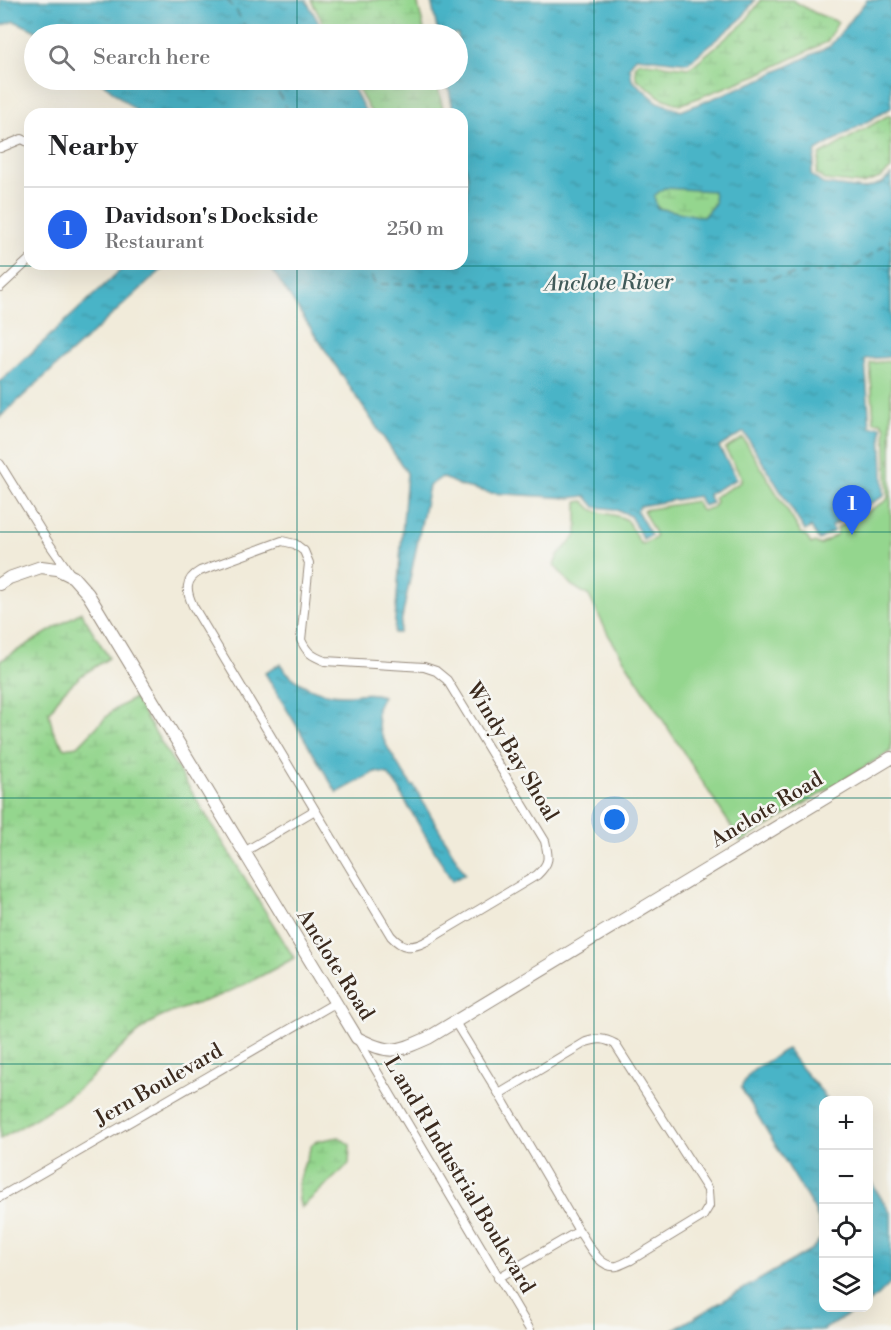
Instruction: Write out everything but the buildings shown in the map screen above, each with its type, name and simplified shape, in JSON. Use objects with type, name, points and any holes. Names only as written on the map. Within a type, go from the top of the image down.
[{"type":"street","points":[[0,148],[24,140]]},
{"type":"street","points":[[0,287],[24,265]]},
{"type":"street","points":[[0,464],[48,542],[74,578]]},
{"type":"street","name":"Windy Bay Shoal","points":[[282,541],[295,544],[304,551],[309,563],[301,640],[304,647],[311,655],[325,661],[424,667],[447,680],[546,841],[548,857],[546,867],[537,875],[425,942],[409,947],[396,942],[391,936],[315,810],[193,606],[188,589],[192,575],[282,541]]},
{"type":"street","points":[[0,584],[9,578],[41,567],[57,569],[74,578]]},
{"type":"street","name":"Anclote Road","points":[[74,578],[88,594],[357,1038],[387,1050],[403,1049],[428,1038],[891,758]]},
{"type":"street","points":[[244,852],[315,810]]},
{"type":"street","name":"Jern Boulevard","points":[[0,1197],[335,1004]]},
{"type":"street","points":[[455,1022],[579,1231],[601,1261],[608,1266],[618,1266],[631,1260],[703,1216],[709,1206],[708,1190],[622,1053],[615,1044],[606,1039],[598,1038],[586,1042],[499,1094]]},
{"type":"street","name":"L and R Industrial Boulevard","points":[[357,1038],[530,1330]]},
{"type":"street","points":[[498,1278],[579,1231]]},
{"type":"green space","points":[[311,0],[417,0],[423,24],[324,24]]},
{"type":"green space","points":[[760,0],[792,0],[815,13],[838,22],[827,42],[757,75],[680,105],[660,97],[636,78],[635,67],[638,62],[691,67],[744,23]]},
{"type":"green space","points":[[359,90],[438,90],[443,108],[369,108]]},
{"type":"green space","points":[[887,116],[891,116],[891,169],[880,178],[862,184],[824,180],[816,174],[820,155]]},
{"type":"green space","points":[[664,188],[713,189],[715,203],[703,217],[657,208],[653,196]]},
{"type":"green space","points":[[891,361],[891,751],[741,842],[609,636],[589,596],[571,585],[554,565],[558,555],[577,535],[577,502],[584,501],[595,511],[627,520],[640,543],[643,544],[656,536],[643,510],[696,501],[702,511],[713,507],[716,502],[714,497],[741,482],[741,476],[725,449],[743,438],[801,533],[811,544],[815,542],[820,545],[836,535],[837,528],[888,498],[885,427],[881,422],[874,422],[870,363]]},
{"type":"green space","points":[[81,612],[109,658],[82,675],[62,693],[49,713],[53,731],[64,748],[78,746],[112,711],[134,698],[294,958],[236,988],[152,1022],[74,1092],[0,1139],[0,661]]},
{"type":"green space","points":[[339,1137],[350,1145],[349,1164],[301,1208],[299,1183],[312,1144]]},
{"type":"water","points":[[0,0],[306,0],[319,24],[24,25],[14,21],[0,26]]},
{"type":"water","name":"Anclote River","points":[[431,0],[755,0],[741,19],[688,63],[636,57],[630,66],[632,80],[658,102],[681,111],[759,80],[830,46],[867,0],[891,0],[891,108],[816,151],[811,175],[823,184],[863,189],[882,183],[891,175],[891,357],[865,359],[870,427],[881,426],[884,496],[831,526],[834,531],[819,540],[811,527],[805,531],[744,432],[719,447],[737,479],[708,494],[712,503],[703,506],[698,496],[640,506],[637,511],[651,535],[643,539],[630,516],[613,509],[595,507],[586,496],[569,498],[490,493],[461,486],[442,477],[429,486],[399,633],[394,633],[407,473],[272,270],[468,270],[468,108],[453,108],[449,90],[468,90],[468,24],[436,24]],"holes":[[[664,188],[713,191],[715,203],[703,217],[657,208],[654,196]]]},
{"type":"water","points":[[111,90],[354,90],[364,108],[133,108]]},
{"type":"water","points":[[121,270],[161,270],[0,417],[0,382]]},
{"type":"water","points":[[280,664],[294,679],[320,692],[383,696],[377,709],[377,718],[384,739],[465,874],[452,881],[402,793],[388,774],[375,772],[337,793],[265,673]]},
{"type":"water","points":[[787,1049],[825,1096],[819,1096],[819,1222],[814,1209],[741,1088],[755,1069]]},
{"type":"water","points":[[873,1185],[891,1214],[891,1283],[873,1299]]},
{"type":"water","points":[[819,1240],[819,1312],[853,1312],[823,1330],[673,1330],[812,1249]]},
{"type":"ferry route","points":[[227,0],[244,24]]},
{"type":"ferry route","points":[[277,90],[286,108]]},
{"type":"ferry route","points":[[368,270],[375,284],[693,288],[855,267],[891,240]]},
{"type":"place","name":"Davidson's Dockside","points":[[852,535]]}]
